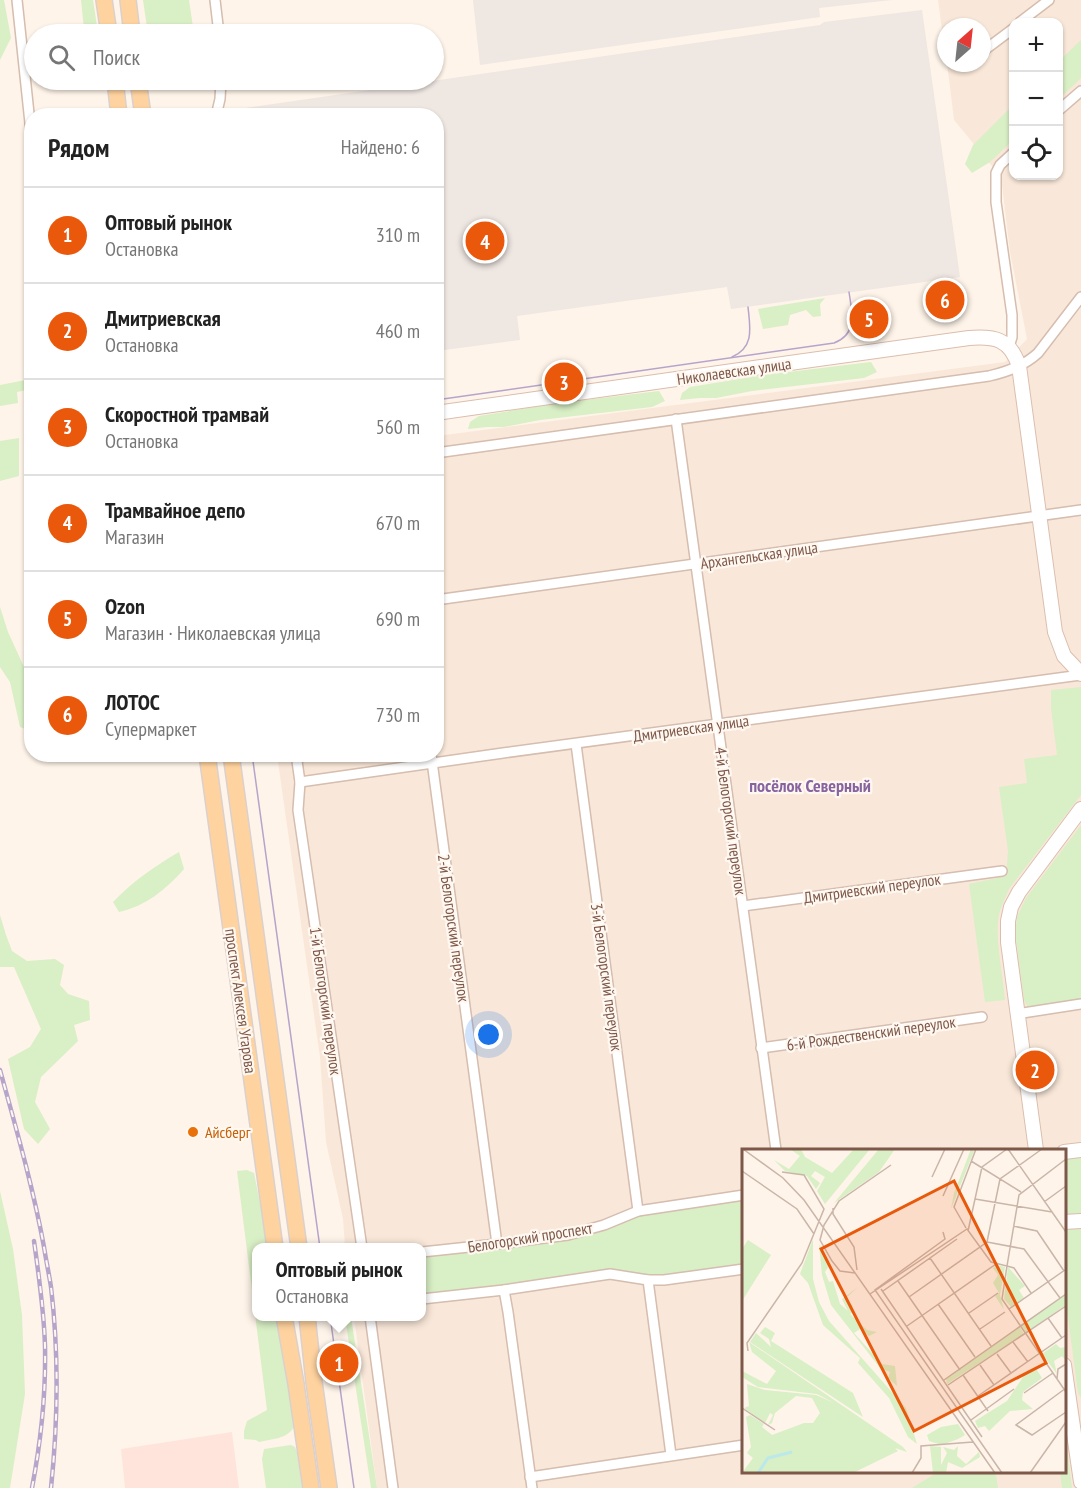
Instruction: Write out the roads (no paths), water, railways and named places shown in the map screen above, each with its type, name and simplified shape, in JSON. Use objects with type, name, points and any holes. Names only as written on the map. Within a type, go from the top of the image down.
[{"type":"main road","points":[[104,0],[108,24]]},
{"type":"main road","points":[[128,0],[131,24]]},
{"type":"main road","points":[[116,90],[118,108]]},
{"type":"main road","points":[[139,90],[142,108]]},
{"type":"main road","name":"Николаевская улица","points":[[444,412],[984,337],[994,339],[1009,347]]},
{"type":"main road","points":[[1009,347],[1015,353],[1019,366],[1055,632],[1064,656],[1081,674]]},
{"type":"main road","name":"проспект Алексея Угарова","points":[[208,762],[274,1243]]},
{"type":"main road","name":"проспект Алексея Угарова","points":[[232,762],[298,1243]]},
{"type":"main road","points":[[1035,1149],[1016,1014],[1008,921],[1011,907],[1028,879],[1081,809]]},
{"type":"main road","points":[[1066,1152],[1081,1150]]},
{"type":"main road","points":[[1066,1222],[1081,1221]]},
{"type":"main road","points":[[285,1321],[310,1488]]},
{"type":"main road","points":[[307,1321],[329,1488]]},
{"type":"main road","points":[[1066,1371],[1081,1482]]},
{"type":"main road","points":[[296,1384],[314,1382]]},
{"type":"street","points":[[17,0],[24,74]]},
{"type":"street","points":[[215,0],[218,24]]},
{"type":"street","points":[[1025,18],[1049,0]]},
{"type":"street","points":[[991,45],[1009,32]]},
{"type":"street","points":[[26,90],[27,108]]},
{"type":"street","points":[[218,108],[220,90]]},
{"type":"street","points":[[1063,107],[1081,91]]},
{"type":"street","points":[[1009,157],[1000,165],[996,173],[996,202],[1012,315],[1012,337],[1009,347]]},
{"type":"street","points":[[444,452],[1007,372],[1038,353],[1081,297]]},
{"type":"street","name":"4-й Белогорский переулок","points":[[676,419],[776,1149]]},
{"type":"street","name":"Архангельская улица","points":[[444,599],[1081,510]]},
{"type":"street","name":"Дмитриевская улица","points":[[444,758],[576,744],[1081,674]]},
{"type":"street","name":"3-й Белогорский переулок","points":[[576,744],[638,1211]]},
{"type":"street","name":"1-й Белогорский переулок","points":[[297,762],[300,782],[298,810],[361,1243]]},
{"type":"street","name":"Дмитриевская улица","points":[[300,782],[414,762]]},
{"type":"street","name":"2-й Белогорский переулок","points":[[431,762],[497,1244]]},
{"type":"street","name":"Дмитриевский переулок","points":[[743,906],[1002,871]]},
{"type":"street","points":[[1016,1014],[1081,1004]]},
{"type":"street","name":"6-й Рождественский переулок","points":[[761,1048],[982,1017]]},
{"type":"street","name":"Белогорский проспект","points":[[426,1252],[568,1234],[604,1225],[638,1211],[742,1195]]},
{"type":"street","points":[[426,1299],[504,1290],[610,1274],[664,1280],[742,1269]]},
{"type":"street","points":[[648,1280],[671,1455]]},
{"type":"street","points":[[504,1290],[532,1488]]},
{"type":"street","points":[[371,1321],[393,1488]]},
{"type":"street","points":[[531,1477],[742,1445]]},
{"type":"tram line","points":[[444,399],[834,343],[847,334],[852,322],[849,292]]},
{"type":"tram line","points":[[732,357],[739,353],[748,342],[750,329],[748,307]]},
{"type":"tram line","points":[[253,762],[319,1243]]},
{"type":"tram line","points":[[331,1321],[354,1488]]},
{"type":"railway","points":[[0,1070],[35,1202],[51,1287],[57,1388],[51,1488]]},
{"type":"railway","points":[[32,1488],[45,1382],[42,1307],[34,1241]]},
{"type":"place","name":"Трамвайное депо","points":[[485,241]]},
{"type":"place","name":"ЛОТОС","points":[[945,300]]},
{"type":"place","name":"Ozon","points":[[869,319]]},
{"type":"place","name":"Скоростной трамвай","points":[[564,382]]},
{"type":"place","name":"Дмитриевская","points":[[1035,1070]]},
{"type":"place","name":"Айсберг","points":[[193,1132]]},
{"type":"place","name":"Оптовый рынок","points":[[339,1363]]},
{"type":"district","name":"посёлок Северный","points":[[810,785]]}]
